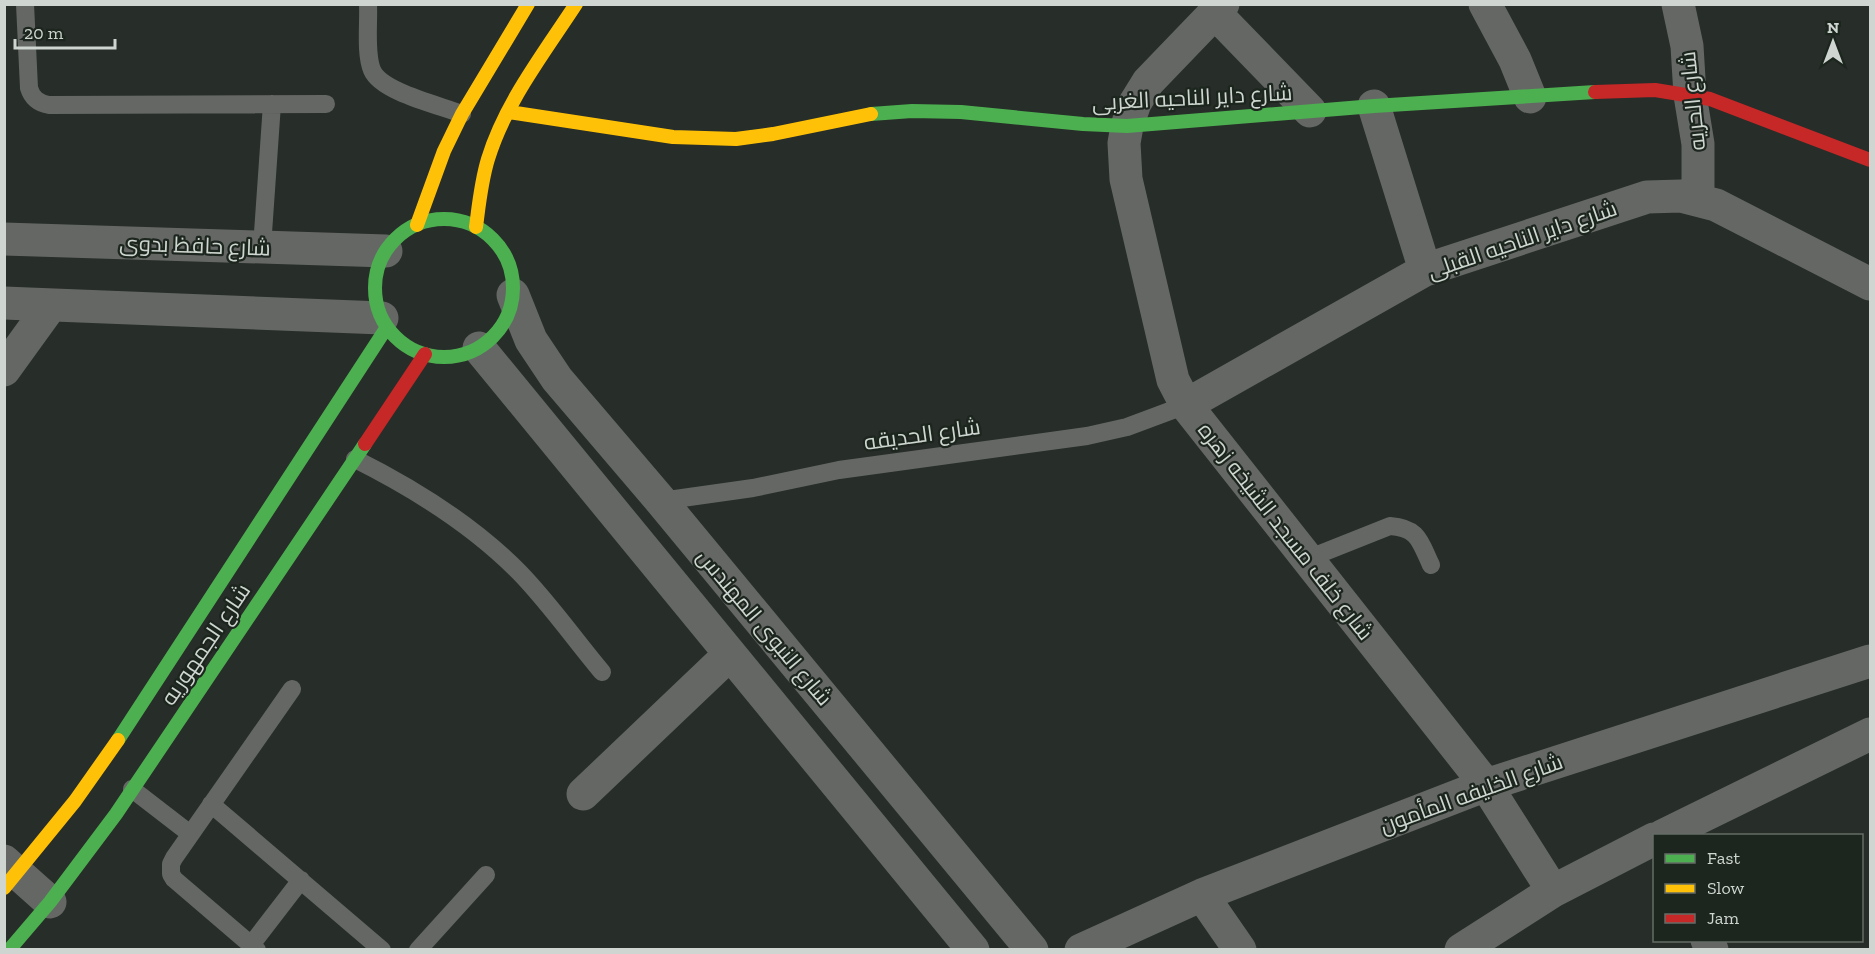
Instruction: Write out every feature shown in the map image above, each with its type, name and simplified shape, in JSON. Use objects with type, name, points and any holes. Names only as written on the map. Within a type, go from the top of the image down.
[{"type":"street","points":[[417,225],[430,186],[462,114],[528,4]]},
{"type":"street","points":[[476,227],[482,180],[496,135],[576,4]]},
{"type":"street","points":[[1485,4],[1515,60],[1530,97]]},
{"type":"street","name":"شارع الحريه","points":[[1678,4],[1687,46],[1690,95],[1698,144],[1698,199]]},
{"type":"street","points":[[1219,9],[1310,111]]},
{"type":"street","name":"شارع خلف مسجد الشيخه زهره","points":[[1219,9],[1148,82],[1136,103],[1127,126],[1124,143],[1126,179],[1170,370],[1177,390],[1186,405],[1486,785],[1553,891]]},
{"type":"street","name":"شارع داير الناحيه الغربى","points":[[509,112],[673,137],[736,139],[878,113],[912,111],[961,112],[1127,126],[1374,106],[1620,90],[1655,90],[1690,95],[1730,105],[1870,160]]},
{"type":"street","points":[[1374,106],[1425,270]]},
{"type":"street","name":"شارع داير الناحيه القبلى","points":[[1186,405],[1425,270],[1647,197],[1698,199],[1733,212],[1870,284]]},
{"type":"street","points":[[437,220],[457,221],[476,227],[493,239],[505,255],[512,275],[513,295],[502,326],[479,348],[462,355],[443,357],[425,354],[410,348],[398,339],[385,323],[377,301],[375,284],[386,251],[400,236],[417,225],[437,220]]},
{"type":"street","name":"شارع حافظ بدوى","points":[[4,239],[386,251]]},
{"type":"street","name":"شارع النبوى المهندس","points":[[513,295],[531,340],[557,379],[661,501],[1032,950]]},
{"type":"street","points":[[4,303],[385,323]]},
{"type":"street","points":[[4,370],[51,305]]},
{"type":"street","name":"شارع الجمهوريه","points":[[9,874],[75,801],[143,704],[385,323]]},
{"type":"street","name":"شارع النبوى المهندس","points":[[479,348],[973,950]]},
{"type":"street","name":"شارع الجمهوريه","points":[[9,950],[50,902],[132,789],[425,354]]},
{"type":"street","points":[[611,510],[661,501]]},
{"type":"street","points":[[583,794],[730,654]]},
{"type":"street","name":"شارع الخليفه المأمون","points":[[1081,950],[1202,896],[1486,785],[1870,661]]},
{"type":"street","points":[[1671,834],[1870,734]]},
{"type":"street","points":[[1461,950],[1553,891],[1653,843]]},
{"type":"street","points":[[9,874],[50,902]]},
{"type":"street","points":[[1202,896],[1240,950]]},
{"type":"lane","points":[[25,4],[28,88],[42,104],[326,104]]},
{"type":"lane","points":[[368,4],[369,57],[376,77],[391,89],[462,114]]},
{"type":"lane","points":[[262,247],[272,104]]},
{"type":"lane","name":"شارع الحديقه","points":[[661,501],[753,488],[839,470],[1087,436],[1127,427],[1186,405]]},
{"type":"lane","points":[[355,459],[400,482],[443,509],[483,540],[520,574],[602,672]]},
{"type":"lane","points":[[1307,559],[1390,526],[1411,530],[1418,536],[1431,565]]},
{"type":"lane","points":[[291,689],[189,833],[171,864],[171,874],[254,947],[301,880]]},
{"type":"lane","points":[[132,789],[189,833]]},
{"type":"lane","points":[[211,804],[382,950]]},
{"type":"lane","points":[[418,950],[486,875]]},
{"type":"traffic: fast","points":[[871,114],[912,111],[961,112],[1127,126],[1374,106],[1595,92]]},
{"type":"traffic: fast","points":[[444,219],[470,225],[493,239],[507,262],[513,288],[507,314],[493,337],[470,351],[444,357],[418,351],[395,337],[381,314],[375,288],[381,262],[395,239],[418,225],[444,219]]},
{"type":"traffic: fast","points":[[118,740],[387,327]]},
{"type":"traffic: fast","points":[[9,950],[50,902],[116,814],[365,444]]},
{"type":"traffic: slow","points":[[417,225],[444,151],[462,114],[528,4]]},
{"type":"traffic: slow","points":[[476,227],[480,193],[495,138],[526,79],[576,4]]},
{"type":"traffic: slow","points":[[509,112],[673,137],[736,139],[773,134],[871,114]]},
{"type":"traffic: slow","points":[[4,888],[75,801],[118,740]]},
{"type":"traffic: jam","points":[[1595,92],[1655,90],[1710,99],[1870,160]]},
{"type":"traffic: jam","points":[[365,444],[425,354]]}]
